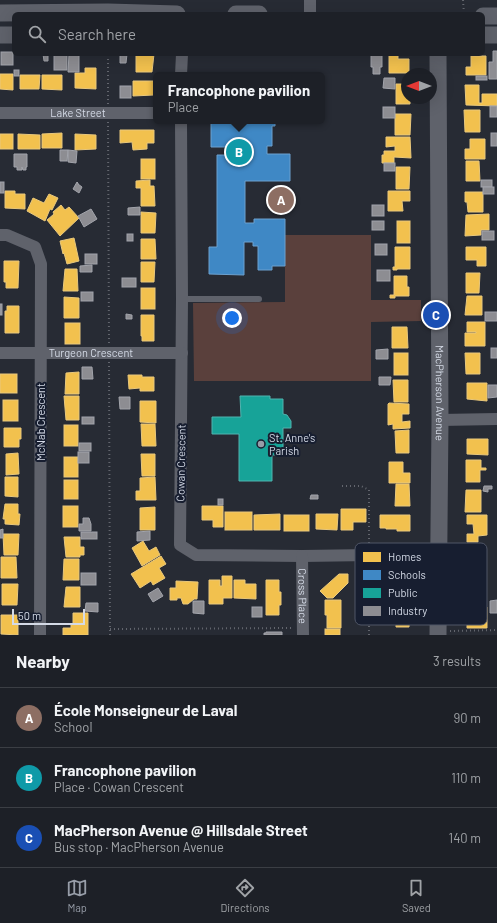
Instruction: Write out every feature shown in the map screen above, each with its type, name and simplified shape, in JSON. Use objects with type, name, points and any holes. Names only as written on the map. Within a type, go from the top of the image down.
[{"type":"street","points":[[310,0],[310,12]]},
{"type":"street","points":[[0,13],[12,13]]},
{"type":"street","points":[[485,16],[497,16]]},
{"type":"street","points":[[485,34],[497,34]]},
{"type":"street","points":[[0,35],[12,35]]},
{"type":"street","points":[[181,72],[182,56]]},
{"type":"street","name":"MacPherson Avenue","points":[[438,56],[440,420],[438,543]]},
{"type":"street","name":"Lake Street","points":[[0,113],[153,113]]},
{"type":"street","name":"Cowan Crescent","points":[[181,124],[182,354],[180,544],[196,555],[355,556]]},
{"type":"street","name":"McNab Crescent","points":[[0,235],[7,235],[35,248],[41,264],[40,635]]},
{"type":"street","name":"Turgeon Crescent","points":[[0,353],[182,354]]},
{"type":"street","points":[[440,420],[497,420]]},
{"type":"street","name":"Cross Place","points":[[302,556],[303,631]]},
{"type":"lane","points":[[182,299],[259,299]]},
{"type":"path","points":[[463,0],[464,12]]},
{"type":"path","points":[[342,486],[361,486],[369,490],[369,543]]},
{"type":"path","points":[[110,629],[303,631]]},
{"type":"path","points":[[438,633],[497,630]]},
{"type":"shaded area","points":[[285,235],[371,235],[371,300],[421,300],[421,321],[371,322],[371,381],[194,381],[193,303],[285,302]]},
{"type":"building: Homes","points":[[136,56],[154,56],[152,72],[136,72]]},
{"type":"building: Homes","points":[[389,56],[398,56],[398,59],[409,59],[409,68],[401,68],[401,73],[389,73]]},
{"type":"building: Homes","points":[[471,56],[486,56],[486,75],[466,75],[466,67],[471,67]]},
{"type":"building: Homes","points":[[85,68],[96,68],[96,89],[75,88],[75,73],[85,73]]},
{"type":"building: Homes","points":[[0,74],[13,74],[13,90],[0,89]]},
{"type":"building: Homes","points":[[20,75],[40,75],[39,89],[20,89]]},
{"type":"building: Homes","points":[[42,75],[62,75],[62,90],[42,89]]},
{"type":"building: Homes","points":[[133,81],[153,81],[153,95],[133,96]]},
{"type":"building: Homes","points":[[396,84],[401,84],[401,104],[396,104]]},
{"type":"building: Homes","points":[[465,85],[479,85],[479,103],[482,103],[482,94],[497,94],[497,106],[466,105]]},
{"type":"building: Homes","points":[[464,110],[480,110],[480,132],[465,132]]},
{"type":"building: Homes","points":[[395,114],[411,114],[410,135],[395,135]]},
{"type":"building: Homes","points":[[120,130],[154,130],[154,143],[147,143],[147,149],[133,150],[132,142],[120,143]]},
{"type":"building: Homes","points":[[62,133],[62,148],[42,148],[42,134]]},
{"type":"building: Homes","points":[[0,134],[13,134],[13,149],[0,149]]},
{"type":"building: Homes","points":[[18,134],[40,135],[40,149],[18,149]]},
{"type":"building: Homes","points":[[75,134],[96,135],[96,149],[75,150]]},
{"type":"building: Homes","points":[[386,137],[410,137],[411,158],[394,157],[394,163],[382,163],[382,155],[384,155],[384,151],[395,151],[395,146],[386,147]]},
{"type":"building: Homes","points":[[470,139],[485,139],[485,159],[465,159],[465,149],[470,149]]},
{"type":"building: Homes","points":[[141,159],[155,159],[155,179],[141,179]]},
{"type":"building: Homes","points":[[466,161],[479,161],[480,181],[466,181]]},
{"type":"building: Homes","points":[[396,167],[410,167],[409,189],[396,189]]},
{"type":"building: Homes","points":[[150,180],[150,186],[154,186],[155,206],[141,206],[141,188],[136,188],[136,181]]},
{"type":"building: Homes","points":[[5,191],[15,191],[15,194],[25,194],[25,209],[5,208]]},
{"type":"building: Homes","points":[[388,191],[410,191],[410,201],[402,201],[403,211],[388,211]]},
{"type":"building: Homes","points":[[465,192],[483,192],[483,212],[468,212],[467,202],[465,202]]},
{"type":"building: Homes","points":[[49,194],[58,198],[52,210],[50,209],[45,221],[27,211],[33,198],[44,203]]},
{"type":"building: Homes","points":[[61,205],[65,210],[69,207],[79,218],[60,236],[47,220]]},
{"type":"building: Homes","points":[[141,212],[156,213],[155,233],[141,233]]},
{"type":"building: Homes","points":[[489,214],[489,230],[481,230],[481,235],[465,236],[466,215]]},
{"type":"building: Homes","points":[[397,221],[410,221],[410,243],[397,243]]},
{"type":"building: Homes","points":[[74,238],[79,261],[67,264],[60,241]]},
{"type":"building: Homes","points":[[141,239],[155,239],[156,259],[141,259]]},
{"type":"building: Homes","points":[[395,247],[410,247],[410,269],[393,270],[393,267],[395,267]]},
{"type":"building: Homes","points":[[466,247],[486,247],[486,266],[477,266],[477,260],[466,260]]},
{"type":"building: Homes","points":[[4,261],[19,261],[18,288],[6,288],[6,282],[4,282]]},
{"type":"building: Homes","points":[[141,262],[155,262],[154,282],[141,282]]},
{"type":"building: Homes","points":[[65,269],[77,269],[78,291],[63,291]]},
{"type":"building: Homes","points":[[466,273],[480,273],[479,293],[466,293]]},
{"type":"building: Homes","points":[[394,276],[407,276],[409,296],[395,296],[395,298],[390,298],[390,295],[394,295]]},
{"type":"building: Homes","points":[[141,288],[155,288],[155,309],[141,309]]},
{"type":"building: Homes","points":[[467,296],[482,296],[482,315],[465,315]]},
{"type":"building: Homes","points":[[64,297],[79,298],[79,318],[64,318]]},
{"type":"building: Homes","points":[[7,306],[19,306],[19,333],[5,333],[5,311],[7,311]]},
{"type":"building: Homes","points":[[141,315],[154,315],[154,341],[142,341]]},
{"type":"building: Homes","points":[[467,322],[485,322],[485,346],[465,346],[465,333],[476,333],[467,332]]},
{"type":"building: Homes","points":[[65,323],[80,323],[80,344],[65,344]]},
{"type":"building: Homes","points":[[392,327],[407,327],[408,348],[392,348]]},
{"type":"building: Homes","points":[[394,353],[408,353],[408,375],[394,375]]},
{"type":"building: Homes","points":[[465,353],[480,353],[480,374],[466,374]]},
{"type":"building: Homes","points":[[79,372],[79,394],[65,394],[66,373]]},
{"type":"building: Homes","points":[[0,374],[17,374],[17,393],[0,393]]},
{"type":"building: Homes","points":[[128,375],[154,377],[154,391],[140,391],[140,388],[129,389]]},
{"type":"building: Homes","points":[[393,380],[408,380],[408,402],[394,402]]},
{"type":"building: Homes","points":[[467,383],[487,383],[487,401],[467,399]]},
{"type":"building: Homes","points":[[64,396],[79,396],[79,420],[66,420]]},
{"type":"building: Homes","points":[[3,400],[18,400],[18,421],[3,421]]},
{"type":"building: Homes","points":[[140,401],[156,401],[156,423],[140,422]]},
{"type":"building: Homes","points":[[389,403],[409,404],[409,414],[402,414],[402,422],[410,421],[410,428],[393,429],[393,424],[388,425]]},
{"type":"building: Homes","points":[[141,424],[155,424],[156,446],[142,446]]},
{"type":"building: Homes","points":[[64,425],[78,425],[78,446],[64,446]]},
{"type":"building: Homes","points":[[4,428],[21,428],[19,447],[4,447]]},
{"type":"building: Homes","points":[[409,430],[409,453],[396,453],[395,431]]},
{"type":"building: Homes","points":[[467,439],[488,439],[488,455],[467,454]]},
{"type":"building: Homes","points":[[18,453],[19,474],[6,475],[6,454]]},
{"type":"building: Homes","points":[[141,454],[155,454],[155,476],[142,476]]},
{"type":"building: Homes","points":[[64,457],[78,457],[78,477],[64,477]]},
{"type":"building: Homes","points":[[466,460],[481,460],[481,468],[486,468],[486,470],[480,470],[480,482],[466,482]]},
{"type":"building: Homes","points":[[389,462],[403,462],[403,473],[410,473],[410,483],[389,483]]},
{"type":"building: Homes","points":[[5,477],[18,477],[18,497],[5,496]]},
{"type":"building: Homes","points":[[155,477],[156,500],[136,500],[136,491],[140,491],[140,478]]},
{"type":"building: Homes","points":[[64,480],[78,480],[78,499],[64,499]]},
{"type":"building: Homes","points":[[396,484],[409,484],[410,506],[395,506]]},
{"type":"building: Homes","points":[[466,490],[481,490],[481,512],[465,512]]},
{"type":"building: Homes","points":[[5,504],[18,504],[18,514],[20,514],[19,525],[5,524],[5,519],[3,519]]},
{"type":"building: Homes","points":[[63,506],[78,506],[78,527],[63,527]]},
{"type":"building: Homes","points":[[202,506],[223,506],[223,527],[213,527],[213,520],[202,520]]},
{"type":"building: Homes","points":[[155,507],[155,530],[140,530],[140,508]]},
{"type":"building: Homes","points":[[341,509],[366,509],[366,522],[353,522],[353,530],[341,530]]},
{"type":"building: Homes","points":[[225,512],[252,512],[252,530],[225,530]]},
{"type":"building: Homes","points":[[280,514],[280,530],[254,530],[254,515]]},
{"type":"building: Homes","points":[[316,514],[338,514],[337,530],[316,529]]},
{"type":"building: Homes","points":[[284,515],[309,515],[309,531],[284,531]]},
{"type":"building: Homes","points":[[380,515],[410,515],[410,531],[397,531],[397,529],[380,528]]},
{"type":"building: Homes","points":[[467,515],[487,515],[487,535],[478,536],[478,542],[467,542],[467,534],[474,534],[473,524],[467,524]]},
{"type":"building: Homes","points":[[3,534],[19,534],[18,555],[4,555]]},
{"type":"building: Homes","points":[[64,537],[80,537],[80,547],[84,547],[84,555],[80,555],[80,557],[66,557]]},
{"type":"building: Homes","points":[[143,541],[149,551],[156,547],[160,555],[142,566],[132,548]]},
{"type":"building: Homes","points":[[161,556],[166,564],[159,568],[165,578],[153,585],[151,581],[140,588],[131,574]]},
{"type":"building: Homes","points":[[1,557],[16,557],[17,578],[1,578]]},
{"type":"building: Homes","points":[[64,559],[79,559],[79,580],[63,580]]},
{"type":"building: Homes","points":[[339,574],[348,574],[348,583],[333,598],[327,598],[320,591]]},
{"type":"building: Homes","points":[[222,576],[232,576],[232,598],[223,598],[223,604],[209,604],[209,580],[220,580],[220,586],[222,586]]},
{"type":"building: Homes","points":[[234,580],[245,580],[245,584],[256,584],[256,599],[234,598]]},
{"type":"building: Homes","points":[[266,580],[279,580],[281,605],[279,605],[279,615],[266,615]]},
{"type":"building: Homes","points":[[176,581],[198,582],[197,599],[194,599],[188,604],[183,604],[181,598],[177,598],[177,600],[170,600],[170,588],[176,588]]},
{"type":"building: Homes","points":[[2,584],[18,584],[17,605],[2,605]]},
{"type":"building: Homes","points":[[66,587],[80,587],[80,607],[64,607]]},
{"type":"building: Homes","points":[[325,600],[341,600],[341,628],[327,628]]},
{"type":"building: Homes","points":[[73,613],[88,613],[88,635],[63,635],[63,628],[71,628],[71,624],[73,624]]},
{"type":"building: Homes","points":[[1,615],[18,615],[18,635],[1,634]]},
{"type":"building: Homes","points":[[396,625],[409,625],[409,627],[396,627]]},
{"type":"building: Homes","points":[[467,625],[487,625],[487,628],[467,628]]},
{"type":"building: Homes","points":[[325,629],[340,629],[340,635],[325,635]]},
{"type":"building: Schools","points":[[211,124],[275,124],[275,126],[272,126],[272,146],[267,146],[267,154],[290,154],[290,181],[245,181],[245,223],[254,223],[254,219],[285,219],[285,266],[272,266],[272,270],[258,270],[258,246],[253,246],[253,242],[244,242],[244,275],[209,274],[209,247],[217,247],[217,155],[234,155],[234,147],[211,147]]},
{"type":"building: Public","name":"St. Anne's Parish","points":[[240,396],[270,396],[270,399],[283,399],[283,414],[287,415],[291,421],[291,428],[283,428],[283,455],[272,455],[272,481],[239,481],[239,434],[212,434],[212,417],[241,417]]},
{"type":"building: Industry","points":[[493,51],[497,51],[497,79],[489,79],[489,62],[493,62]]},
{"type":"building: Industry","points":[[1,52],[12,52],[13,65],[1,65]]},
{"type":"building: Industry","points":[[43,56],[48,56],[48,61],[44,61]]},
{"type":"building: Industry","points":[[54,56],[67,56],[67,70],[54,70]]},
{"type":"building: Industry","points":[[69,56],[79,56],[79,72],[68,72]]},
{"type":"building: Industry","points":[[120,56],[127,56],[126,63],[120,63]]},
{"type":"building: Industry","points":[[371,56],[382,56],[382,67],[380,67],[380,74],[373,74],[373,67],[371,67]]},
{"type":"building: Industry","points":[[14,70],[19,70],[19,76],[14,76]]},
{"type":"building: Industry","points":[[476,76],[487,76],[487,80],[476,80]]},
{"type":"building: Industry","points":[[384,78],[395,78],[395,89],[383,88]]},
{"type":"building: Industry","points":[[120,86],[131,86],[131,98],[120,98]]},
{"type":"building: Industry","points":[[490,106],[497,106],[497,117],[490,117]]},
{"type":"building: Industry","points":[[383,107],[395,107],[395,118],[383,118]]},
{"type":"building: Industry","points":[[491,133],[497,133],[497,146],[491,146]]},
{"type":"building: Industry","points":[[60,150],[68,150],[67,161],[60,161]]},
{"type":"building: Industry","points":[[68,150],[77,151],[76,163],[68,162]]},
{"type":"building: Industry","points":[[14,154],[27,154],[26,170],[23,170],[22,167],[22,170],[17,170],[17,167],[14,167]]},
{"type":"building: Industry","points":[[384,163],[395,163],[395,171],[384,171]]},
{"type":"building: Industry","points":[[481,180],[492,180],[492,187],[481,187]]},
{"type":"building: Industry","points":[[0,182],[4,182],[4,193],[0,193]]},
{"type":"building: Industry","points":[[77,182],[82,187],[79,193],[73,189]]},
{"type":"building: Industry","points":[[483,187],[494,187],[494,194],[483,194]]},
{"type":"building: Industry","points":[[372,205],[384,205],[384,216],[372,216]]},
{"type":"building: Industry","points":[[140,207],[140,215],[128,215],[128,208]]},
{"type":"building: Industry","points":[[91,209],[97,219],[84,227],[78,216]]},
{"type":"building: Industry","points":[[372,221],[384,221],[384,230],[372,230]]},
{"type":"building: Industry","points":[[482,231],[494,231],[494,240],[482,240]]},
{"type":"building: Industry","points":[[127,234],[133,234],[133,241],[127,241]]},
{"type":"building: Industry","points":[[375,244],[387,244],[387,255],[375,255]]},
{"type":"building: Industry","points":[[85,254],[97,254],[97,264],[85,264]]},
{"type":"building: Industry","points":[[92,265],[92,272],[80,272],[80,266]]},
{"type":"building: Industry","points":[[377,270],[390,270],[390,281],[377,281]]},
{"type":"building: Industry","points":[[122,278],[136,278],[136,287],[122,287]]},
{"type":"building: Industry","points":[[81,292],[93,292],[93,301],[81,301]]},
{"type":"building: Industry","points":[[0,304],[2,304],[2,315],[0,315]]},
{"type":"building: Industry","points":[[485,312],[497,312],[497,321],[485,321]]},
{"type":"building: Industry","points":[[126,314],[132,315],[132,319],[126,319]]},
{"type":"building: Industry","points":[[491,348],[497,348],[497,358],[491,358]]},
{"type":"building: Industry","points":[[388,349],[388,359],[376,359],[376,350]]},
{"type":"building: Industry","points":[[82,367],[92,367],[93,379],[82,379]]},
{"type":"building: Industry","points":[[379,377],[391,377],[390,385],[379,385]]},
{"type":"building: Industry","points":[[488,385],[497,385],[497,397],[488,398]]},
{"type":"building: Industry","points":[[119,397],[130,397],[130,409],[120,409]]},
{"type":"building: Industry","points":[[82,417],[94,417],[94,424],[82,424]]},
{"type":"building: Industry","points":[[79,443],[91,443],[91,451],[79,451]]},
{"type":"building: Industry","points":[[78,452],[89,452],[89,463],[78,463]]},
{"type":"building: Industry","points":[[484,486],[492,486],[492,489],[488,489],[488,492],[483,491]]},
{"type":"building: Industry","points":[[311,495],[318,495],[318,499],[310,499]]},
{"type":"building: Industry","points":[[218,499],[223,499],[223,505],[218,505]]},
{"type":"building: Industry","points":[[83,518],[89,518],[91,531],[79,531],[79,524],[83,524]]},
{"type":"building: Industry","points":[[3,529],[3,538],[0,538],[0,530]]},
{"type":"building: Industry","points":[[150,531],[150,540],[137,541],[137,532]]},
{"type":"building: Industry","points":[[81,532],[97,532],[97,539],[81,539]]},
{"type":"building: Industry","points":[[81,573],[96,573],[96,585],[81,585]]},
{"type":"building: Industry","points":[[158,588],[163,596],[153,602],[148,594]]},
{"type":"building: Industry","points":[[497,600],[497,613],[490,613],[490,601]]},
{"type":"building: Industry","points":[[193,601],[204,601],[204,614],[193,613]]},
{"type":"building: Industry","points":[[86,603],[98,603],[98,612],[85,611]]},
{"type":"building: Industry","points":[[252,607],[262,607],[262,617],[252,617]]},
{"type":"building: Industry","points":[[266,632],[282,632],[282,635],[264,635]]},
{"type":"place","name":"Francophone pavilion","points":[[239,152]]},
{"type":"place","name":"École Monseigneur de Laval","points":[[281,200]]},
{"type":"place","name":"MacPherson Avenue @ Hillsdale Street","points":[[436,315]]},
{"type":"place","name":"St. Anne's Parish","points":[[261,444]]}]
